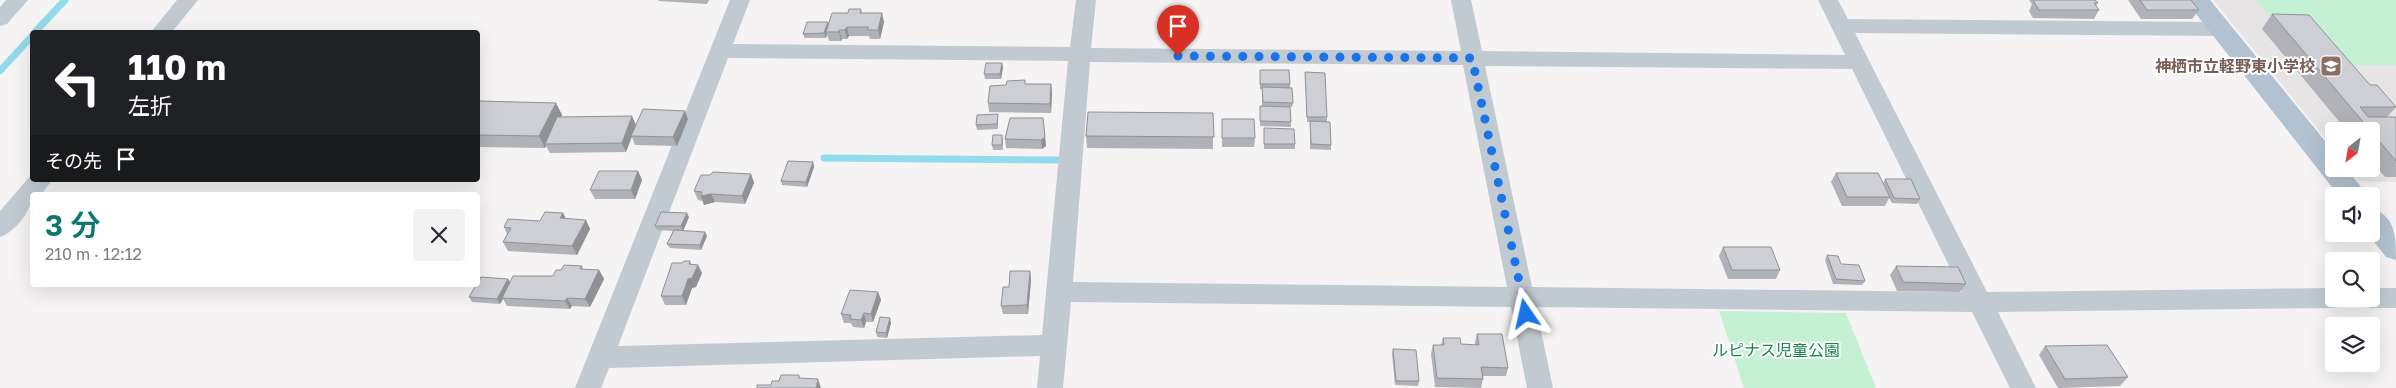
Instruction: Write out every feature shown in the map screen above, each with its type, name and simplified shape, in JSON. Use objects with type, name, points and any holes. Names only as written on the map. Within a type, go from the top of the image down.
[{"type":"main road","points":[[2198,0],[2347,187]]},
{"type":"main road","points":[[2380,229],[2396,248]]},
{"type":"street","points":[[0,19],[18,0]]},
{"type":"street","points":[[163,30],[188,0]]},
{"type":"street","points":[[588,388],[740,0]]},
{"type":"street","points":[[1050,388],[1060,292],[1079,54],[1086,0]]},
{"type":"street","points":[[1460,0],[1523,296],[1540,388]]},
{"type":"street","points":[[1828,0],[2023,388]]},
{"type":"street","points":[[1841,26],[2220,29]]},
{"type":"street","points":[[720,51],[1859,62]]},
{"type":"street","points":[[0,228],[38,182]]},
{"type":"street","points":[[1060,292],[1980,302],[2325,298]]},
{"type":"street","points":[[2380,298],[2396,298]]},
{"type":"street","points":[[600,357],[1054,345]]},
{"type":"shaded area","name":"神栖市立軽野東小学校","points":[[2213,0],[2396,0],[2396,182],[2360,181],[2357,178],[2380,178],[2380,122],[2325,122],[2325,138]]},
{"type":"green space","points":[[2256,0],[2396,0],[2396,65],[2342,65],[2272,19]]},
{"type":"green space","name":"ルピナス児童公園","points":[[1719,311],[1846,313],[1876,388],[1744,388]]},
{"type":"building","points":[[2034,0],[2095,0],[2098,3],[2094,3],[2099,10],[2039,10]]},
{"type":"building","points":[[2140,0],[2191,0],[2199,10],[2147,10]]},
{"type":"building","points":[[849,9],[861,9],[860,13],[882,13],[878,30],[868,30],[868,27],[847,27],[845,30],[839,30],[839,32],[826,32],[832,13],[848,13]]},
{"type":"building","points":[[2272,14],[2309,15],[2370,85],[2377,85],[2396,107],[2360,107],[2368,117],[2396,117],[2396,161],[2380,142],[2380,122],[2363,122]]},
{"type":"building","points":[[807,22],[828,22],[824,33],[803,34]]},
{"type":"building","points":[[986,63],[1002,63],[1000,74],[984,74]]},
{"type":"building","points":[[1260,70],[1289,70],[1290,84],[1260,84]]},
{"type":"building","points":[[1305,72],[1325,73],[1327,117],[1307,117]]},
{"type":"building","points":[[1025,80],[1025,84],[1051,84],[1050,104],[988,103],[990,86],[1006,85],[1007,81]]},
{"type":"building","points":[[1262,87],[1292,88],[1293,103],[1263,102]]},
{"type":"building","points":[[480,101],[556,103],[539,136],[480,135]]},
{"type":"building","points":[[1260,106],[1290,107],[1291,122],[1260,121]]},
{"type":"building","points":[[643,109],[685,111],[673,137],[631,136]]},
{"type":"building","points":[[1088,112],[1213,113],[1214,137],[1086,136]]},
{"type":"building","points":[[998,114],[997,124],[976,125],[977,115]]},
{"type":"building","points":[[632,116],[622,143],[545,144],[557,117]]},
{"type":"building","points":[[1010,118],[1043,118],[1045,137],[1041,140],[1005,139]]},
{"type":"building","points":[[1222,119],[1254,119],[1255,138],[1222,138]]},
{"type":"building","points":[[1310,121],[1330,122],[1331,145],[1311,144]]},
{"type":"building","points":[[1264,128],[1294,129],[1295,144],[1264,144]]},
{"type":"building","points":[[993,135],[1002,135],[1002,145],[992,145]]},
{"type":"building","points":[[788,161],[813,162],[806,182],[781,181]]},
{"type":"building","points":[[599,171],[638,171],[631,190],[590,190]]},
{"type":"building","points":[[713,172],[751,174],[742,196],[711,194],[701,196],[702,192],[694,191],[701,175],[710,175]]},
{"type":"building","points":[[1836,173],[1878,173],[1890,197],[1847,197]]},
{"type":"building","points":[[1885,179],[1911,179],[1920,199],[1894,198]]},
{"type":"building","points":[[545,212],[563,213],[560,218],[586,220],[572,246],[503,242],[511,228],[504,227],[508,219],[540,221]]},
{"type":"building","points":[[661,212],[687,213],[681,226],[655,226]]},
{"type":"building","points":[[674,230],[705,232],[700,245],[667,244]]},
{"type":"building","points":[[1723,247],[1771,247],[1780,270],[1732,270]]},
{"type":"building","points":[[1827,255],[1838,256],[1841,264],[1859,265],[1865,281],[1836,279]]},
{"type":"building","points":[[690,261],[689,264],[698,265],[692,278],[688,279],[682,296],[661,296],[672,263],[682,263]]},
{"type":"building","points":[[564,265],[582,266],[580,269],[599,270],[585,299],[567,298],[565,301],[502,298],[513,276],[553,276],[556,270],[561,270]]},
{"type":"building","points":[[1896,266],[1958,267],[1966,284],[1903,282]]},
{"type":"building","points":[[1010,271],[1030,271],[1027,305],[1001,306],[1003,287],[1009,287]]},
{"type":"building","points":[[481,277],[508,279],[497,299],[469,297],[475,287],[480,287]]},
{"type":"building","points":[[850,290],[878,292],[871,314],[864,313],[861,320],[850,319],[851,315],[841,314]]},
{"type":"building","points":[[880,317],[890,318],[886,333],[876,332]]},
{"type":"building","points":[[1477,334],[1502,334],[1508,368],[1481,367],[1483,379],[1437,378],[1433,345],[1444,345],[1443,338],[1460,338],[1461,344],[1479,345]]},
{"type":"building","points":[[2107,345],[2128,377],[2065,379],[2045,346]]},
{"type":"building","points":[[1393,349],[1416,350],[1419,381],[1396,381]]},
{"type":"building","points":[[781,375],[799,375],[799,378],[818,379],[816,388],[757,388],[757,385],[771,385],[772,381],[779,381]]},
{"type":"waterway","points":[[37,30],[65,0]]},
{"type":"waterway","points":[[0,71],[30,38]]},
{"type":"waterway","points":[[824,158],[1057,160]]},
{"type":"place","name":"神栖市立軽野東小学校","points":[[2331,66]]},
{"type":"route","points":[[1178,56],[1472,58],[1526,314]]}]
